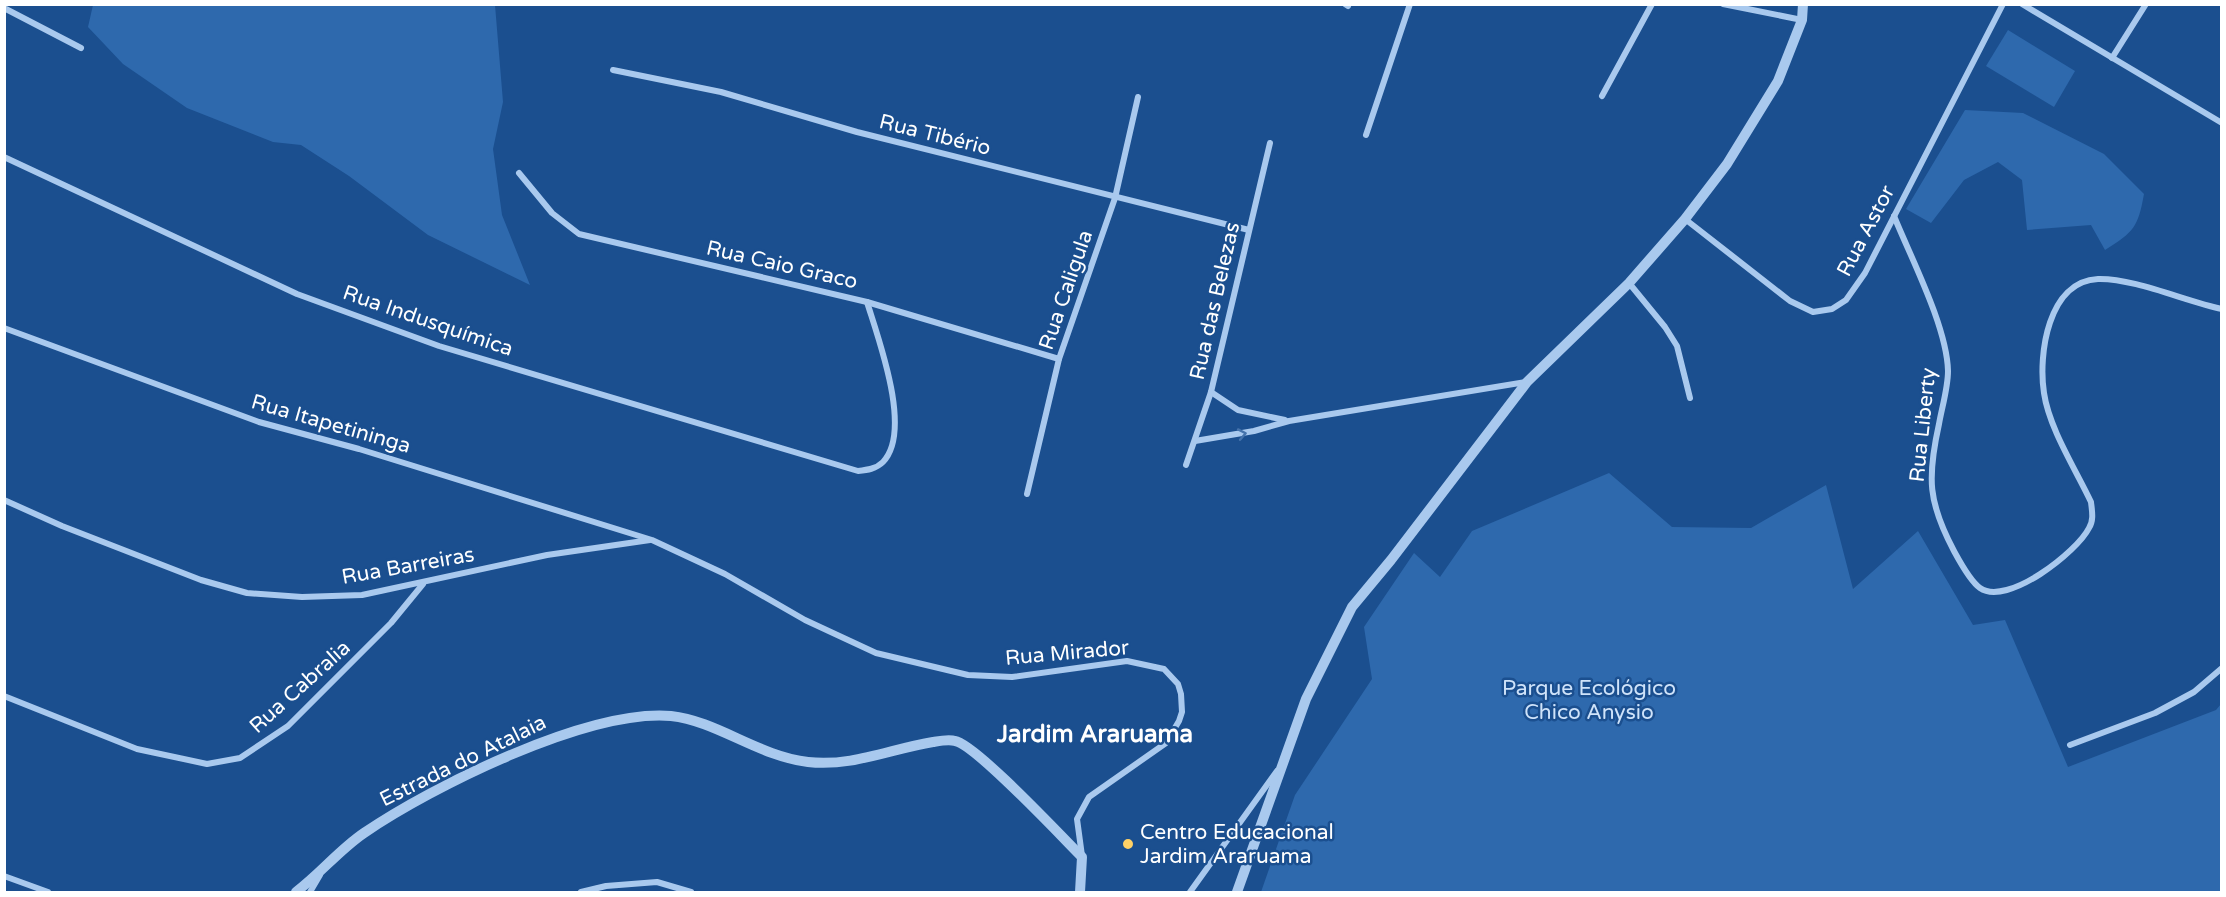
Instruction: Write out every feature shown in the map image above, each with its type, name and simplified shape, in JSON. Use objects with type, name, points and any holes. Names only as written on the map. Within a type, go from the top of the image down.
[{"type":"street","points":[[1366,135],[1410,4]]},
{"type":"street","points":[[1602,96],[1652,4]]},
{"type":"street","points":[[1723,4],[1802,20]]},
{"type":"street","points":[[1237,892],[1306,699],[1352,607],[1391,560],[1527,382],[1629,283],[1685,219],[1756,119],[1778,81],[1802,20],[1803,4]]},
{"type":"street","name":"Rua Astor","points":[[1685,219],[1790,301],[1814,312],[1832,309],[1846,300],[1865,273],[2003,4]]},
{"type":"street","points":[[2022,4],[2222,123]]},
{"type":"street","points":[[2112,58],[2146,4]]},
{"type":"street","points":[[4,8],[81,48]]},
{"type":"street","name":"Rua Tibério","points":[[613,70],[721,92],[858,132],[1249,230]]},
{"type":"street","name":"Rua Caligula","points":[[1027,494],[1059,359],[1115,198],[1138,97]]},
{"type":"street","name":"Rua das Belezas","points":[[1186,465],[1211,392],[1270,143]]},
{"type":"street","name":"Rua Indusquímica","points":[[4,157],[308,298],[449,349],[858,471],[873,469],[884,461],[892,443],[895,422],[894,402],[867,302]]},
{"type":"street","name":"Rua Caio Graco","points":[[519,173],[552,213],[579,234],[867,302],[1059,359]]},
{"type":"street","name":"Rua Liberty","points":[[1894,216],[1942,339],[1948,370],[1930,480],[1936,507],[1960,560],[1980,588],[1989,592],[2005,590],[2042,575],[2067,556],[2089,529],[2093,516],[2091,502],[2053,422],[2044,394],[2043,369],[2049,323],[2061,296],[2077,284],[2097,279],[2121,282],[2222,309]]},
{"type":"street","points":[[1629,283],[1665,327],[1677,346],[1690,398]]},
{"type":"street","name":"Rua Itapetininga","points":[[4,328],[259,422],[359,449],[652,540]]},
{"type":"street","points":[[1195,441],[1254,431],[1289,421],[1527,382]]},
{"type":"street","points":[[1211,392],[1238,410],[1289,421]]},
{"type":"street","name":"Rua Barreiras","points":[[4,500],[62,526],[201,580],[247,593],[302,597],[362,595],[423,584],[547,555],[652,540]]},
{"type":"street","name":"Rua Mirador","points":[[652,540],[725,574],[805,620],[876,653],[923,666],[968,675],[1012,677],[1127,661],[1164,669],[1178,684],[1181,694],[1182,712],[1179,721],[1166,742],[1089,797],[1077,819],[1082,857]]},
{"type":"street","name":"Rua Cabralia","points":[[4,696],[137,749],[207,764],[240,758],[288,726],[391,623],[423,584]]},
{"type":"street","points":[[2070,745],[2155,714],[2194,692],[2222,668]]},
{"type":"street","name":"Estrada do Atalaia","points":[[296,892],[362,834],[398,811],[503,759],[564,734],[603,724],[623,719],[671,716],[713,729],[763,752],[828,764],[873,758],[933,742],[956,741],[979,756],[1082,857]]},
{"type":"street","points":[[1190,892],[1282,765]]},
{"type":"street","points":[[1080,892],[1082,857]]},
{"type":"street","points":[[310,892],[326,864]]},
{"type":"street","points":[[4,876],[48,892]]},
{"type":"street","points":[[581,892],[606,886],[657,882],[691,892]]},
{"type":"green space","points":[[93,5],[495,5],[503,102],[493,149],[502,215],[530,285],[428,235],[349,176],[301,145],[273,142],[187,108],[123,64],[88,27]]},
{"type":"green space","points":[[2008,30],[2075,71],[2054,107],[1986,66]]},
{"type":"green space","points":[[1965,110],[2023,113],[2104,154],[2144,194],[2133,228],[2105,250],[2091,225],[2027,230],[2022,180],[1998,162],[1964,180],[1931,223],[1906,209]]},
{"type":"green space","name":"Parque Ecológico Chico Anysio","points":[[1609,473],[1672,527],[1751,528],[1826,485],[1853,589],[1918,531],[1973,625],[2005,620],[2068,767],[2216,710],[2221,704],[2221,892],[1261,892],[1295,795],[1372,679],[1364,627],[1414,553],[1440,577],[1472,531]]},
{"type":"place","name":"Centro Educacional Jardim Araruama","points":[[1128,844]]},
{"type":"district","name":"Jardim Araruama","points":[[1095,734]]}]
